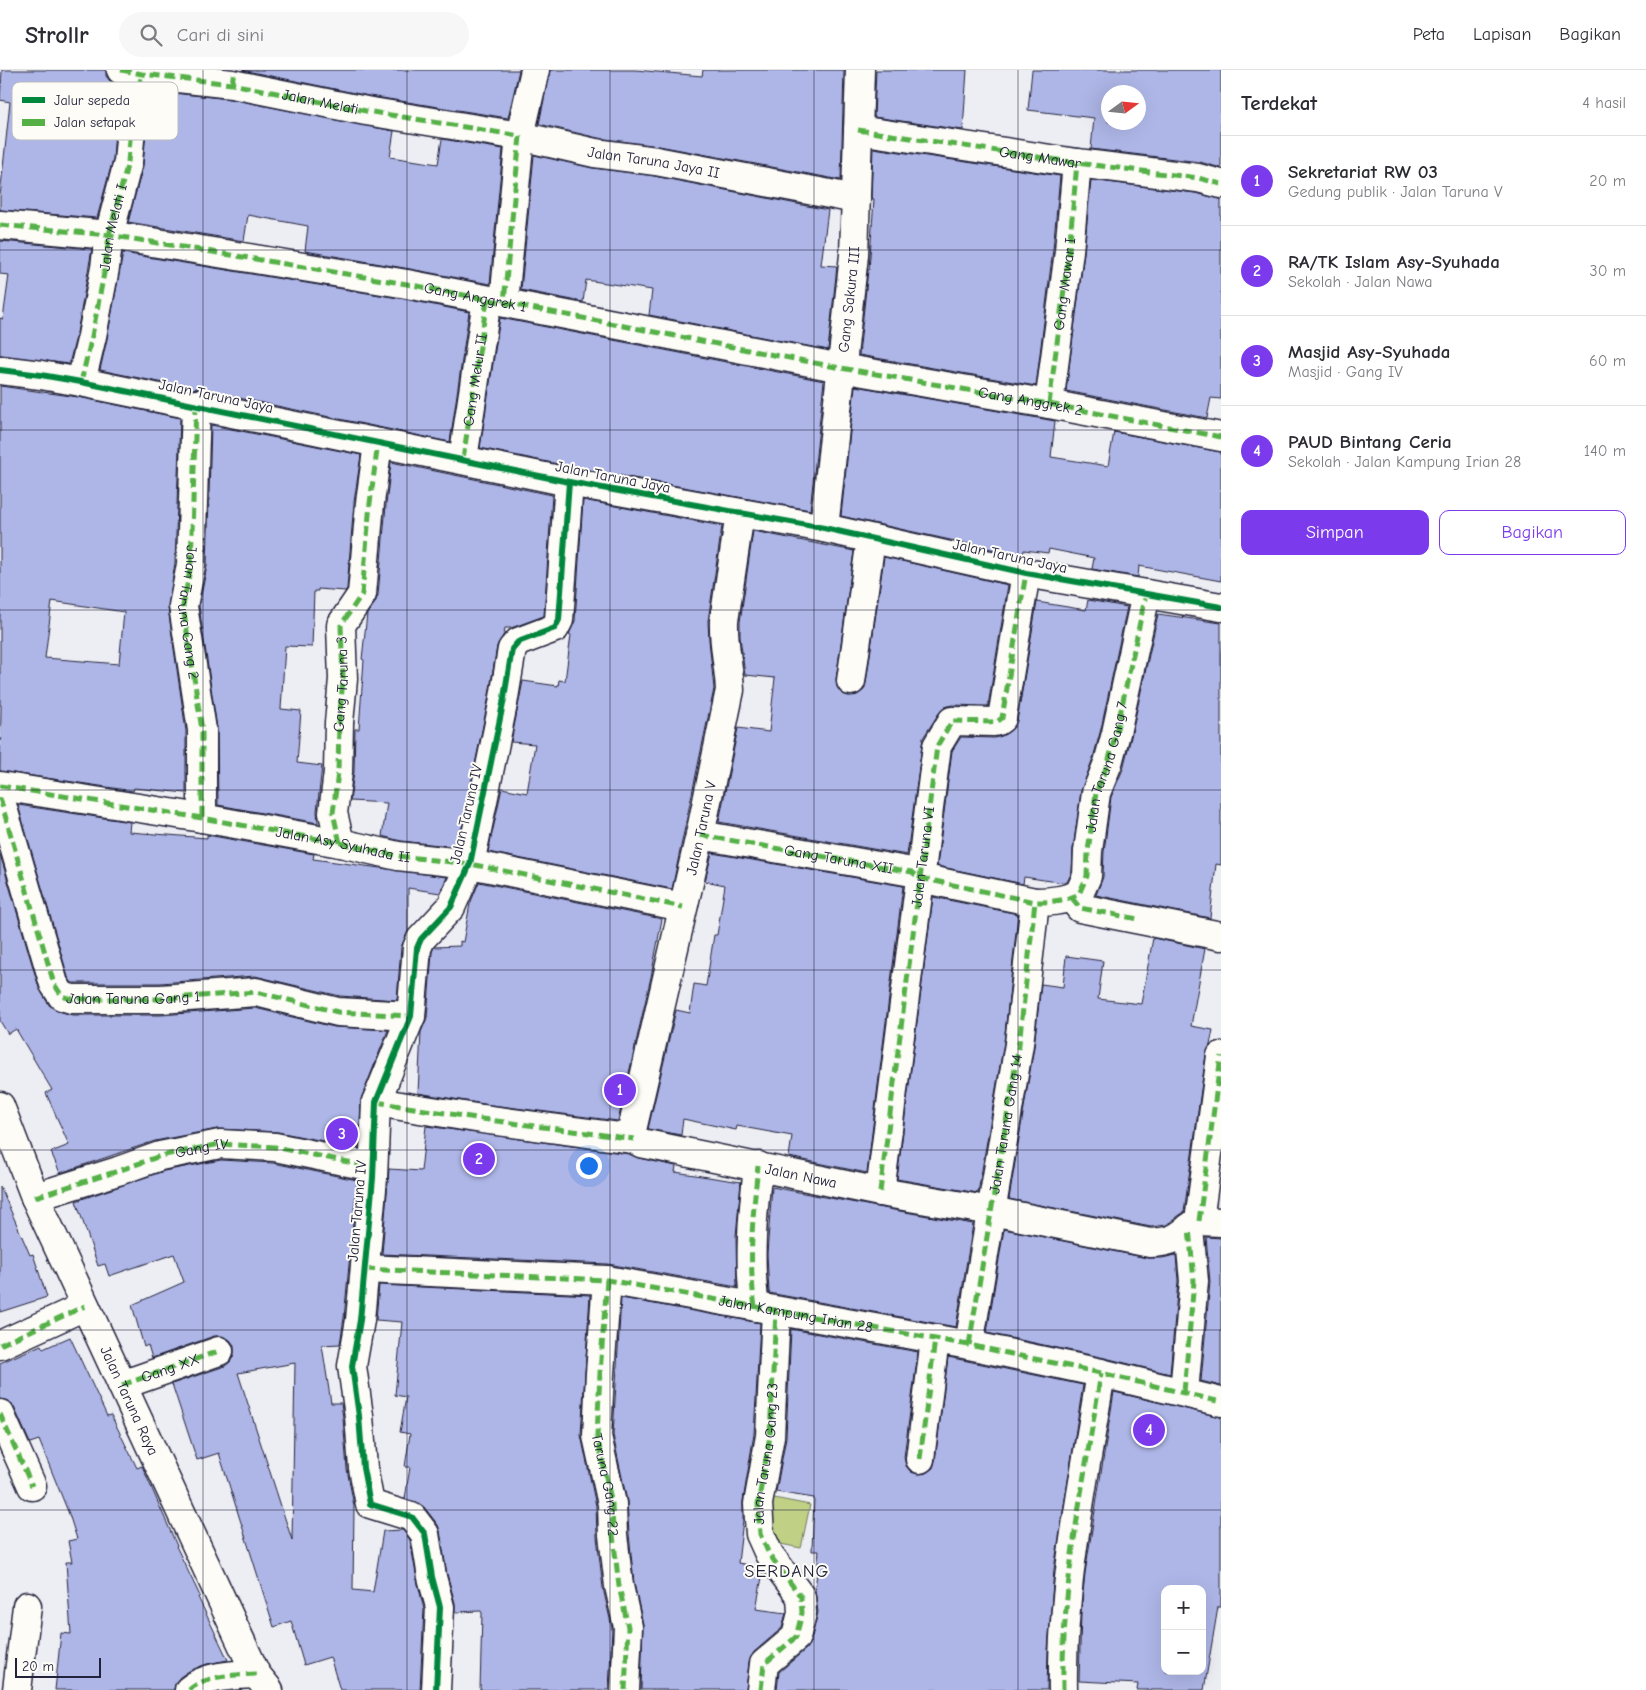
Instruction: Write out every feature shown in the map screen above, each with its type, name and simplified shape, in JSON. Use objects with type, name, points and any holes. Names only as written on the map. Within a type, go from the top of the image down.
[{"type":"street","points":[[520,136],[535,70]]},
{"type":"street","name":"Gang Sakura III","points":[[824,528],[854,255],[860,70]]},
{"type":"street","name":"Jalan Melati","points":[[132,72],[233,77],[366,111],[520,136]]},
{"type":"street","name":"Gang Mawar","points":[[858,130],[1077,163],[1198,178],[1221,184]]},
{"type":"street","name":"Jalan Taruna Jaya II","points":[[520,136],[595,153],[656,161],[856,199]]},
{"type":"street","name":"Gang Melur II","points":[[462,459],[495,301],[520,136]]},
{"type":"street","name":"Jalan Melati I","points":[[81,382],[94,326],[109,235],[128,162],[130,140]]},
{"type":"street","name":"Gang Mawar I","points":[[1049,404],[1069,251],[1077,163]]},
{"type":"street","name":"Gang Anggrek 1","points":[[0,225],[109,235],[407,284],[841,368]]},
{"type":"street","name":"Gang Anggrek 2","points":[[841,368],[1049,404],[1221,437]]},
{"type":"street","name":"Jalan Taruna Jaya","points":[[0,370],[41,375],[196,404],[569,482],[824,528],[1026,573],[1221,607]]},
{"type":"street","name":"Jalan Taruna Gang 2","points":[[196,404],[192,565],[182,606],[202,730],[202,818]]},
{"type":"street","name":"Gang Taruna 3","points":[[340,843],[333,812],[338,772],[339,723],[343,679],[341,625],[362,594],[370,503],[378,443]]},
{"type":"street","name":"Jalan Taruna IV","points":[[436,1690],[440,1607],[432,1577],[425,1534],[412,1517],[370,1504],[363,1468],[359,1416],[352,1366],[360,1320],[373,1167],[376,1102],[411,1016],[417,948],[421,939],[451,908],[470,864],[503,704],[512,649],[518,642],[555,628],[559,620],[569,482]]},
{"type":"street","name":"Jalan Taruna V","points":[[634,1139],[632,1130],[700,835],[730,690],[724,620],[740,513]]},
{"type":"street","points":[[851,681],[871,539]]},
{"type":"street","name":"Jalan Taruna VI","points":[[880,1192],[938,746],[952,722],[994,722],[1002,718],[1026,573]]},
{"type":"street","name":"Jalan Taruna Gang 7","points":[[1072,898],[1080,894],[1087,876],[1088,851],[1096,793],[1108,762],[1116,733],[1146,594]]},
{"type":"street","name":"Jalan Asy Syuhada II","points":[[0,786],[202,818],[340,843],[398,856],[470,864],[683,907]]},
{"type":"street","name":"Jalan Taruna Gang 1","points":[[0,798],[54,984],[62,996],[72,999],[161,999],[256,992],[338,1012],[411,1016]]},
{"type":"street","name":"Gang Taruna XII","points":[[700,835],[912,872],[920,878],[1034,902]]},
{"type":"street","points":[[1034,902],[1053,902],[1072,898],[1080,908],[1221,936]]},
{"type":"street","name":"Jalan Taruna Gang 14","points":[[970,1346],[1019,1044],[1034,902]]},
{"type":"street","points":[[1184,1392],[1194,1281],[1203,1223],[1221,1056]]},
{"type":"street","name":"Jalan Nawa","points":[[376,1102],[482,1119],[634,1139],[641,1143],[880,1192],[992,1211],[1150,1243],[1167,1242],[1203,1223]]},
{"type":"street","name":"Jalan Taruna Raya","points":[[0,1106],[35,1197],[263,1682]]},
{"type":"street","name":"Gang IV","points":[[35,1197],[160,1156],[220,1144],[275,1147],[373,1167]]},
{"type":"street","name":"Jalan Taruna Gang 23","points":[[758,1166],[752,1213],[752,1284],[766,1309],[770,1436],[758,1504],[760,1534],[769,1554],[800,1597],[802,1613],[796,1638],[764,1664],[760,1690]]},
{"type":"street","name":"Jalan Kampung Irian 28","points":[[364,1269],[607,1280],[935,1339],[1101,1373],[1221,1402]]},
{"type":"street","name":"Taruna Gang 22","points":[[607,1280],[597,1436],[612,1504],[619,1586],[628,1627],[625,1690]]},
{"type":"street","points":[[0,1345],[85,1306]]},
{"type":"street","points":[[920,1459],[935,1339]]},
{"type":"street","name":"Gang XX","points":[[122,1385],[219,1351]]},
{"type":"street","points":[[1063,1690],[1062,1653],[1067,1594],[1101,1373]]},
{"type":"street","points":[[0,1414],[32,1486]]},
{"type":"street","points":[[17,1690],[27,1606]]},
{"type":"street","points":[[189,1690],[195,1685],[224,1676],[263,1682]]},
{"type":"green space","points":[[774,1498],[810,1505],[801,1548],[765,1541]]},
{"type":"building","points":[[2,70],[106,70],[106,76],[113,82],[12,82],[12,140],[114,140],[113,159],[97,218],[0,210],[10,102],[0,100]]},
{"type":"building","points":[[242,70],[519,70],[508,118],[369,96]]},
{"type":"building","points":[[550,70],[635,70],[702,76],[703,70],[844,70],[841,180],[659,146],[598,138],[539,124]]},
{"type":"building","points":[[876,70],[967,70],[963,130],[874,117]]},
{"type":"building","points":[[1032,70],[1221,70],[1221,168],[1200,162],[1091,149],[1094,118],[1028,110]]},
{"type":"building","points":[[178,94],[230,99],[394,131],[390,157],[438,164],[442,139],[503,149],[490,284],[305,251],[308,226],[248,215],[244,241],[128,222],[143,166],[145,140],[178,140]]},
{"type":"building","points":[[873,148],[1060,176],[1036,386],[859,355],[869,270],[874,199],[871,199]]},
{"type":"building","points":[[534,155],[592,168],[654,176],[828,210],[821,265],[837,266],[828,350],[649,315],[652,290],[586,280],[583,302],[521,290]]},
{"type":"building","points":[[1091,180],[1195,193],[1221,199],[1221,399],[1211,398],[1207,418],[1066,391],[1084,253]]},
{"type":"building","points":[[0,241],[92,249],[77,333],[69,364],[0,355],[0,318],[3,319],[9,275],[0,274]]},
{"type":"building","points":[[123,253],[404,299],[469,312],[450,442],[197,388],[193,389],[100,370]]},
{"type":"building","points":[[500,318],[824,381],[810,510],[572,467],[480,448]]},
{"type":"building","points":[[0,386],[78,397],[180,418],[175,563],[168,608],[186,731],[186,793],[134,788],[133,791],[0,771]],"holes":[[[52,601],[124,612],[119,664],[45,658]]]},
{"type":"building","points":[[855,386],[1055,421],[1051,457],[1108,466],[1114,432],[1221,452],[1221,581],[1139,566],[1138,577],[1092,569],[1094,558],[1049,549],[1048,553],[1024,550],[1023,556],[841,516]]},
{"type":"building","points":[[211,425],[361,455],[354,502],[347,589],[345,591],[318,589],[318,591],[314,591],[312,647],[285,646],[281,709],[301,711],[297,763],[322,766],[317,811],[318,823],[218,805],[217,728],[199,606],[207,566]]},
{"type":"building","points":[[391,462],[552,495],[544,616],[511,628],[505,628],[504,634],[497,646],[488,701],[458,847],[401,841],[382,836],[387,803],[350,801],[354,772],[355,729],[359,729],[364,660],[362,659],[367,614],[378,595]]},
{"type":"building","points":[[583,500],[722,526],[708,621],[714,689],[672,889],[488,852],[502,788],[527,793],[535,744],[511,742],[523,681],[558,686],[559,680],[565,681],[571,635],[569,634],[575,621]]},
{"type":"building","points":[[753,531],[854,551],[836,679],[837,687],[842,694],[848,696],[857,695],[864,690],[866,683],[884,557],[1008,585],[988,706],[952,705],[945,707],[923,738],[907,855],[719,822],[738,728],[769,732],[775,678],[745,675],[740,637],[740,622]]},
{"type":"building","points":[[1088,600],[1127,607],[1101,729],[1081,791],[1073,849],[1072,872],[1067,882],[1024,877],[1023,884],[937,866],[952,751],[961,737],[994,738],[1002,736],[1011,730],[1017,721],[1037,602],[1086,610]]},
{"type":"building","points":[[1158,614],[1221,623],[1221,865],[1216,864],[1210,918],[1096,895],[1103,877],[1111,797],[1123,769]]},
{"type":"building","points":[[18,805],[130,822],[129,832],[207,838],[207,835],[314,854],[313,859],[447,877],[440,893],[408,888],[408,931],[401,947],[397,1000],[340,996],[255,976],[160,983],[72,983],[68,977]]},
{"type":"building","points":[[712,853],[903,886],[867,1173],[789,1157],[792,1136],[737,1126],[736,1130],[683,1119],[681,1135],[648,1129],[676,1010],[690,1013],[694,984],[706,986],[714,935],[717,935],[725,885],[705,881]]},
{"type":"building","points":[[0,854],[39,988],[49,1005],[58,1011],[72,1015],[161,1015],[255,1008],[334,1027],[388,1030],[361,1099],[359,1148],[278,1132],[217,1129],[155,1141],[60,1173],[51,1152],[69,1145],[46,1093],[52,1090],[16,1029],[8,1034],[0,1021]]},
{"type":"building","points":[[479,882],[662,919],[651,977],[618,1121],[484,1104],[418,1093],[421,1032],[427,1018],[432,952],[434,947],[460,946],[460,941],[463,942],[470,904]]},
{"type":"building","points":[[933,897],[1018,914],[1004,1042],[978,1193],[897,1179]]},
{"type":"building","points":[[1153,938],[1205,949],[1191,1026],[1213,1030],[1206,1054],[1184,1212],[1166,1225],[1151,1227],[1009,1199],[1034,1047],[1041,984],[1063,987],[1066,956],[1103,961],[1098,999],[1141,1004]]},
{"type":"building","points":[[426,1126],[629,1154],[638,1158],[676,1166],[675,1172],[741,1182],[736,1236],[737,1287],[608,1264],[382,1254],[389,1169],[421,1171]]},
{"type":"building","points":[[221,1160],[273,1163],[357,1180],[340,1344],[322,1345],[331,1403],[341,1403],[343,1418],[347,1469],[354,1506],[353,1590],[373,1592],[383,1531],[403,1530],[410,1540],[424,1609],[420,1690],[340,1690],[330,1657],[304,1665],[291,1621],[274,1627],[219,1453],[197,1460],[172,1384],[225,1366],[230,1362],[234,1354],[234,1345],[230,1340],[222,1336],[214,1336],[152,1358],[148,1345],[144,1347],[132,1305],[184,1282],[174,1254],[109,1276],[105,1264],[98,1266],[76,1201],[164,1171]],"holes":[[[295,1363],[292,1540],[238,1373]]]},
{"type":"building","points":[[0,1186],[30,1255],[33,1254],[47,1297],[0,1312]]},
{"type":"building","points":[[772,1187],[973,1224],[956,1327],[769,1293],[767,1254]]},
{"type":"building","points":[[1004,1229],[1147,1258],[1162,1258],[1176,1255],[1178,1281],[1170,1374],[987,1333]]},
{"type":"building","points":[[1206,1237],[1221,1238],[1221,1386],[1201,1381],[1210,1282]]},
{"type":"building","points":[[379,1285],[590,1295],[581,1435],[596,1506],[597,1537],[603,1588],[612,1628],[609,1690],[480,1690],[482,1613],[481,1611],[455,1612],[455,1603],[447,1574],[438,1525],[424,1507],[417,1502],[405,1499],[410,1467],[405,1467],[410,1434],[400,1432],[406,1397],[395,1395],[402,1322],[376,1320]]},
{"type":"building","points":[[621,1298],[760,1323],[754,1434],[743,1501],[743,1520],[738,1563],[759,1567],[763,1572],[756,1609],[786,1613],[782,1628],[754,1652],[749,1662],[746,1690],[641,1690],[643,1624],[634,1583],[627,1501],[613,1435]]},
{"type":"building","points":[[791,1329],[918,1352],[904,1457],[906,1466],[911,1472],[918,1474],[926,1473],[933,1468],[935,1461],[948,1357],[1083,1385],[1054,1569],[1047,1690],[777,1690],[779,1672],[806,1649],[811,1641],[818,1612],[815,1591],[819,1551],[812,1551],[814,1498],[776,1492],[786,1437]]},
{"type":"building","points":[[70,1337],[107,1416],[111,1415],[137,1468],[142,1466],[176,1546],[200,1596],[198,1597],[228,1660],[207,1664],[189,1671],[175,1683],[174,1690],[55,1690],[61,1633],[71,1634],[66,1562],[72,1562],[68,1541],[77,1539],[39,1440],[30,1443],[14,1407],[9,1401],[0,1399],[0,1363],[41,1345],[43,1349]]},
{"type":"building","points":[[1114,1392],[1221,1417],[1221,1607],[1218,1607],[1204,1690],[1137,1690],[1138,1684],[1079,1681],[1081,1612],[1085,1573]]},
{"type":"marked path","points":[[121,70],[232,84],[366,111],[520,136],[504,302]]},
{"type":"marked path","points":[[232,84],[234,70]]},
{"type":"marked path","points":[[140,82],[142,74]]},
{"type":"marked path","points":[[858,130],[1077,163],[1198,178],[1221,184]]},
{"type":"marked path","points":[[81,382],[105,268],[109,235],[128,162],[130,140]]},
{"type":"marked path","points":[[1049,404],[1069,251],[1077,163]]},
{"type":"marked path","points":[[0,225],[109,235],[407,284],[841,368],[1049,404],[1221,437]]},
{"type":"marked path","points":[[463,459],[487,300]]},
{"type":"marked path","points":[[196,404],[191,565],[183,606],[202,730],[202,818]]},
{"type":"marked path","points":[[340,843],[333,813],[338,772],[339,723],[343,679],[341,625],[362,594],[370,503],[378,443]]},
{"type":"marked path","points":[[880,1192],[937,746],[952,721],[994,722],[1002,718],[1026,573]]},
{"type":"marked path","points":[[700,835],[912,872],[920,878],[1035,902],[1057,901],[1079,894],[1087,876],[1088,851],[1096,793],[1108,763],[1116,733],[1146,594]]},
{"type":"marked path","points":[[0,786],[202,818],[340,843],[398,856],[470,864],[683,907]]},
{"type":"marked path","points":[[0,798],[54,984],[62,996],[72,999],[161,999],[256,992],[338,1012],[411,1016]]},
{"type":"marked path","points":[[1072,898],[1080,908],[1138,919]]},
{"type":"marked path","points":[[969,1345],[1019,1044],[1035,902]]},
{"type":"marked path","points":[[1199,1221],[1221,1056]]},
{"type":"marked path","points":[[376,1102],[482,1119],[634,1139]]},
{"type":"marked path","points":[[35,1197],[160,1156],[220,1144],[275,1147],[373,1167]]},
{"type":"marked path","points":[[755,1307],[752,1254],[758,1166]]},
{"type":"marked path","points":[[1184,1392],[1194,1281],[1189,1228]]},
{"type":"marked path","points":[[365,1269],[607,1280],[969,1345],[1101,1373],[1221,1402]]},
{"type":"marked path","points":[[607,1280],[597,1436],[612,1504],[613,1535],[619,1586],[628,1627],[625,1690]]},
{"type":"marked path","points":[[0,1345],[85,1306]]},
{"type":"marked path","points":[[761,1690],[764,1664],[796,1637],[802,1613],[801,1597],[769,1554],[760,1534],[758,1504],[770,1436],[776,1311]]},
{"type":"marked path","points":[[920,1459],[935,1339]]},
{"type":"marked path","points":[[122,1385],[219,1351]]},
{"type":"marked path","points":[[1063,1690],[1063,1650],[1070,1571],[1081,1491],[1101,1373]]},
{"type":"marked path","points":[[0,1414],[32,1486]]},
{"type":"marked path","points":[[189,1690],[204,1681],[212,1679],[256,1674]]},
{"type":"cycle path","points":[[0,370],[81,382],[569,482],[824,528],[1026,573],[1221,607]]},
{"type":"cycle path","points":[[436,1690],[440,1607],[432,1577],[425,1534],[412,1517],[370,1504],[363,1468],[359,1416],[352,1366],[360,1320],[373,1178],[376,1102],[411,1016],[417,948],[421,939],[451,907],[470,864],[503,704],[512,649],[518,642],[555,628],[559,620],[569,482]]},
{"type":"place","name":"Sekretariat RW 03","points":[[620,1090]]},
{"type":"place","name":"Masjid Asy-Syuhada","points":[[342,1134]]},
{"type":"place","name":"RA/TK Islam Asy-Syuhada","points":[[479,1159]]},
{"type":"place","name":"PAUD Bintang Ceria","points":[[1149,1430]]},
{"type":"district","name":"SERDANG","points":[[787,1571]]}]
